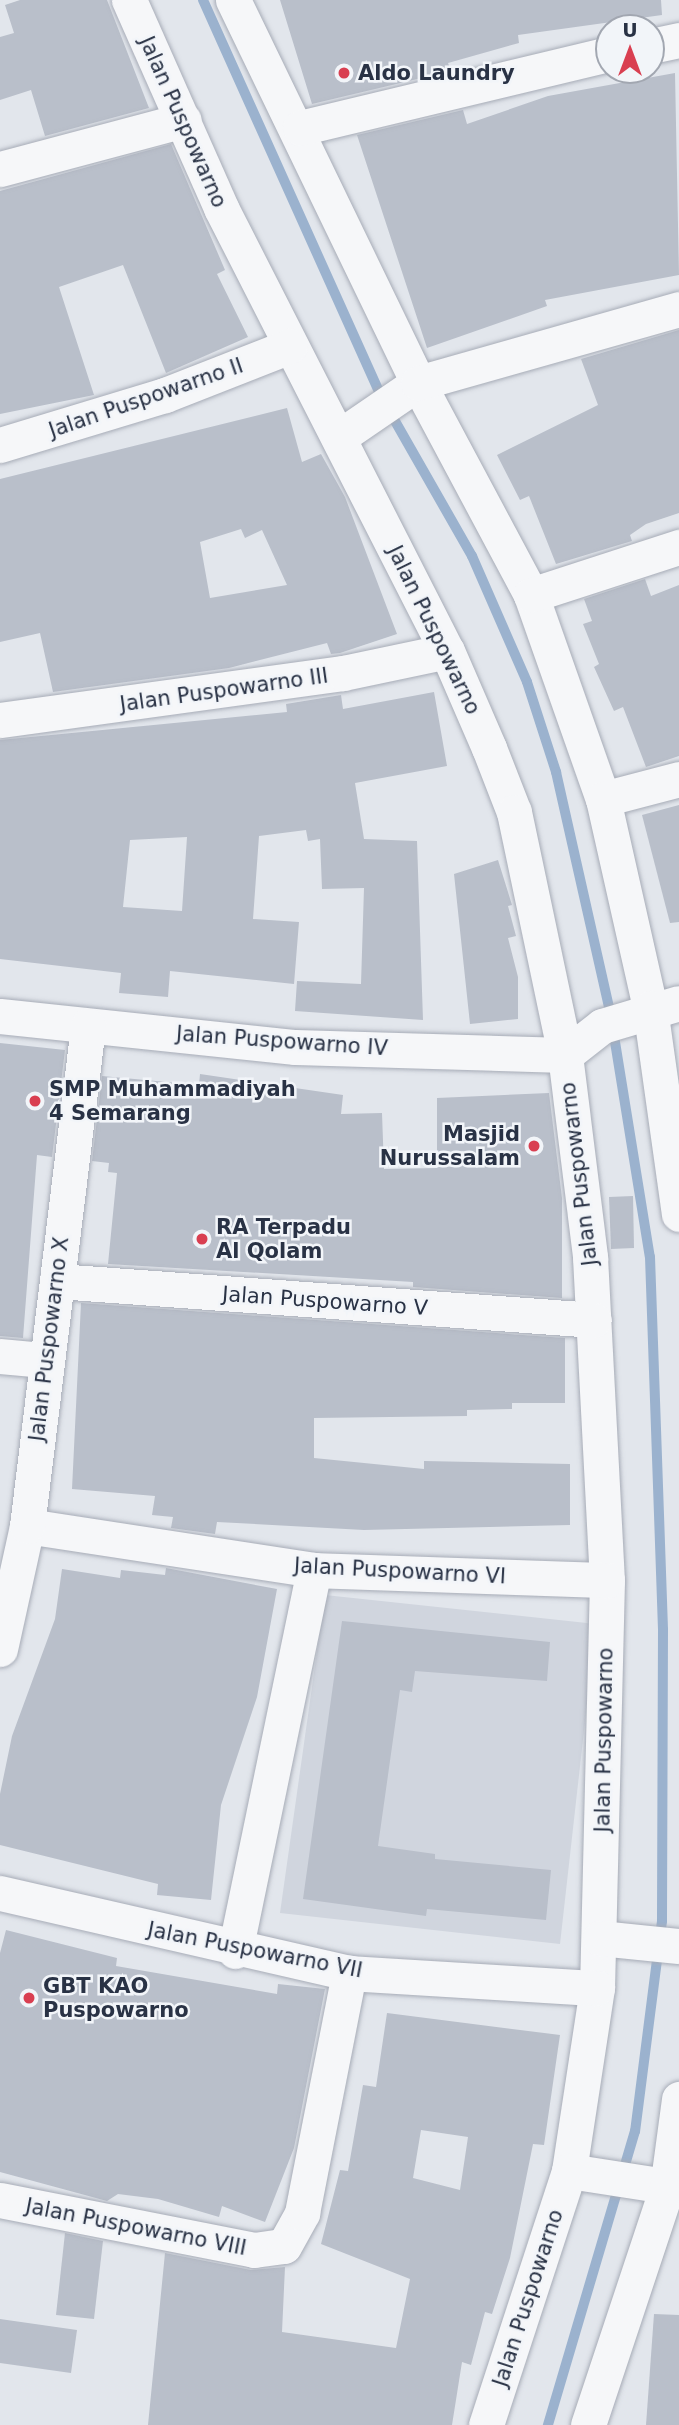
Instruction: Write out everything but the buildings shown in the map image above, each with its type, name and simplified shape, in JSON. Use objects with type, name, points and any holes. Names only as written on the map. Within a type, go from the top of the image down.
[{"type":"street","name":"Jalan Puspowarno","points":[[129,0],[290,346],[447,651],[514,812],[565,1055],[594,1321],[607,1580],[605,1938],[572,2171],[486,2425]]},
{"type":"street","points":[[233,0],[300,128],[407,391],[531,595],[603,799],[654,1008],[679,1214]]},
{"type":"street","points":[[300,128],[595,57]]},
{"type":"street","points":[[0,169],[184,120]]},
{"type":"street","points":[[339,437],[407,391],[679,309]]},
{"type":"street","name":"Jalan Puspowarno II","points":[[0,445],[164,395],[290,346]]},
{"type":"street","points":[[531,595],[679,547]]},
{"type":"street","name":"Jalan Puspowarno III","points":[[0,720],[343,673],[447,651]]},
{"type":"street","points":[[603,799],[679,779]]},
{"type":"street","points":[[565,1055],[602,1026],[654,1008]]},
{"type":"street","name":"Jalan Puspowarno IV","points":[[0,1016],[295,1047],[565,1055]]},
{"type":"street","name":"Jalan Puspowarno X","points":[[0,1649],[8,1590],[27,1526],[44,1360],[57,1281],[88,1026]]},
{"type":"street","name":"Jalan Puspowarno V","points":[[57,1281],[594,1321]]},
{"type":"street","points":[[0,1356],[44,1360]]},
{"type":"street","name":"Jalan Puspowarno VI","points":[[27,1526],[314,1570],[607,1580]]},
{"type":"street","points":[[235,1951],[314,1570]]},
{"type":"street","name":"Jalan Puspowarno VII","points":[[0,1893],[235,1951],[349,1973],[597,1988]]},
{"type":"street","points":[[605,1938],[679,1946]]},
{"type":"street","name":"Jalan Puspowarno VIII","points":[[0,2200],[254,2250],[284,2246],[302,2213],[349,1973]]},
{"type":"street","points":[[588,2425],[666,2187],[679,2099]]},
{"type":"street","points":[[572,2171],[666,2187]]},
{"type":"shaded area","points":[[325,1595],[596,1624],[560,1944],[280,1913]]},
{"type":"waterway","points":[[203,0],[383,400],[472,556],[527,682],[556,772],[610,1011],[650,1257],[663,1630],[662,1921],[635,2131],[548,2425]]},
{"type":"place","name":"Aldo Laundry","points":[[344,73]]},
{"type":"place","name":"SMP Muhammadiyah 4 Semarang","points":[[35,1101]]},
{"type":"place","name":"Masjid Nurussalam","points":[[534,1146]]},
{"type":"place","name":"RA Terpadu Al Qolam","points":[[202,1239]]},
{"type":"place","name":"GBT KAO Puspowarno","points":[[29,1998]]}]
